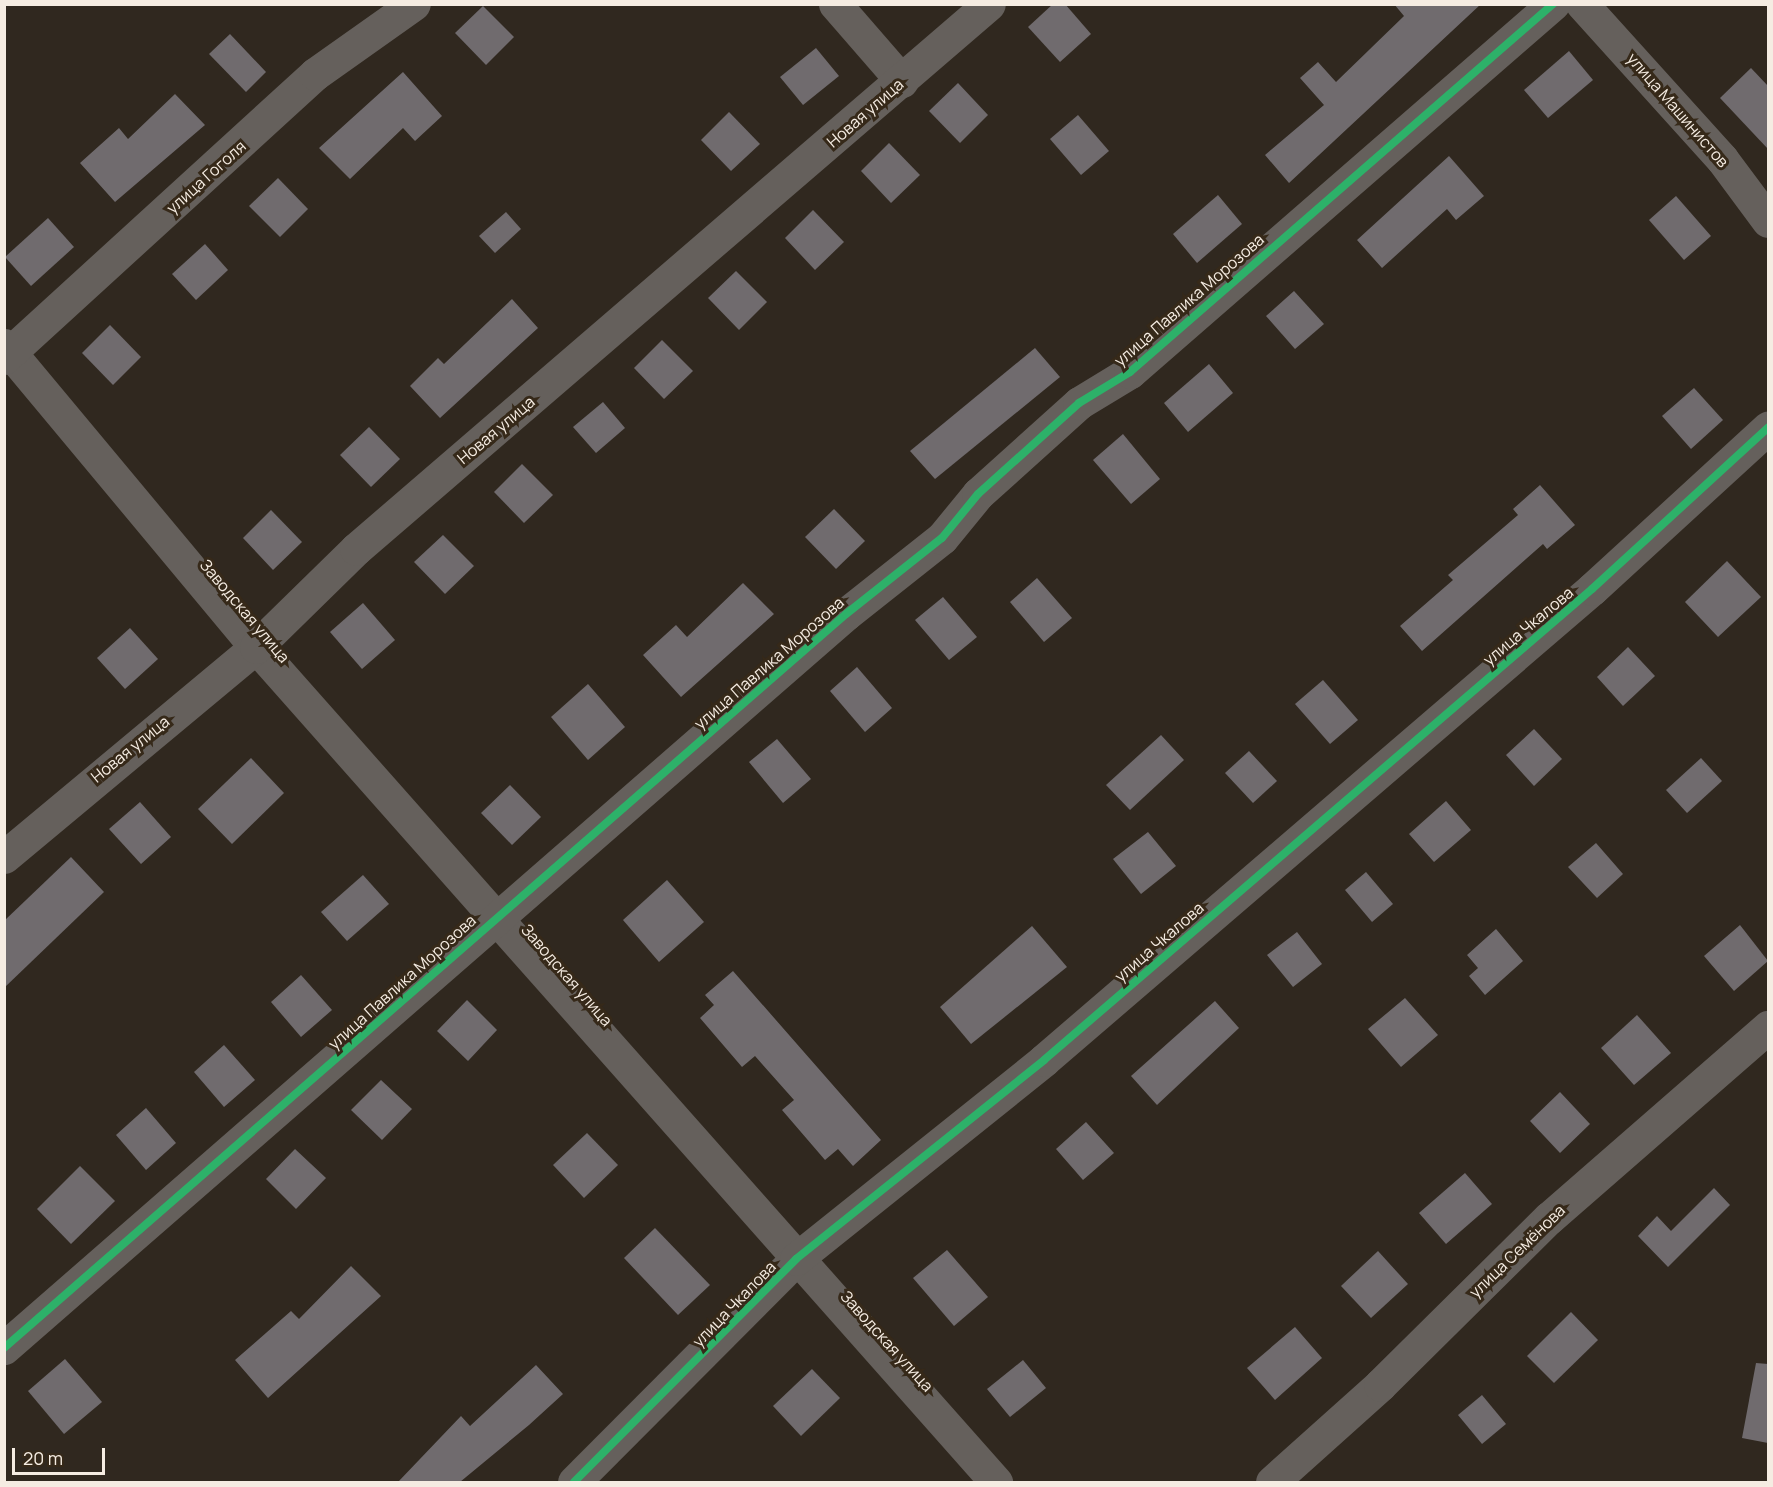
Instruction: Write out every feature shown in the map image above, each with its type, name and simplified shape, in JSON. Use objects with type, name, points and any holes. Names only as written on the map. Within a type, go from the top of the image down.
[{"type":"street","name":"улица Гоголя","points":[[7,352],[315,74],[414,4]]},
{"type":"street","points":[[835,4],[902,81]]},
{"type":"street","name":"Новая улица","points":[[4,857],[256,647],[356,549],[989,4]]},
{"type":"street","name":"улица Павлика Морозова","points":[[4,1348],[498,915],[942,537],[978,494],[1079,403],[1130,372],[1553,4]]},
{"type":"street","name":"улица Машинистов","points":[[1597,9],[1722,159],[1768,221]]},
{"type":"street","name":"Заводская улица","points":[[7,352],[256,647],[498,915],[796,1259],[996,1482]]},
{"type":"street","name":"улица Чкалова","points":[[574,1482],[796,1259],[1044,1060],[1592,589],[1768,428]]},
{"type":"street","name":"улица Семёнова","points":[[1272,1482],[1380,1385],[1549,1218],[1768,1027]]},
{"type":"building","points":[[1053,4],[1065,4],[1091,34],[1060,62],[1028,27]]},
{"type":"building","points":[[1394,4],[1481,4],[1289,183],[1265,155],[1324,105],[1300,78],[1318,62],[1336,82],[1404,16]]},
{"type":"building","points":[[483,6],[514,37],[486,65],[455,33]]},
{"type":"building","points":[[230,34],[266,72],[246,92],[209,54]]},
{"type":"building","points":[[816,48],[839,76],[803,105],[780,77]]},
{"type":"building","points":[[1569,51],[1593,80],[1548,118],[1524,90]]},
{"type":"building","points":[[1751,68],[1768,86],[1768,149],[1720,98]]},
{"type":"building","points":[[403,72],[442,116],[415,141],[403,128],[350,179],[319,148]]},
{"type":"building","points":[[958,83],[988,115],[960,143],[929,111]]},
{"type":"building","points":[[175,94],[205,125],[115,202],[80,163],[119,128],[128,139]]},
{"type":"building","points":[[729,112],[760,144],[731,171],[701,140]]},
{"type":"building","points":[[1078,115],[1109,151],[1081,175],[1050,139]]},
{"type":"building","points":[[889,143],[920,175],[891,203],[861,171]]},
{"type":"building","points":[[1449,156],[1484,196],[1456,220],[1447,209],[1382,268],[1357,240]]},
{"type":"building","points":[[278,178],[308,209],[280,237],[249,206]]},
{"type":"building","points":[[1218,195],[1242,224],[1197,263],[1173,234]]},
{"type":"building","points":[[1676,196],[1711,236],[1684,260],[1649,220]]},
{"type":"building","points":[[813,210],[844,242],[815,270],[785,238]]},
{"type":"building","points":[[506,212],[521,229],[495,253],[479,236]]},
{"type":"building","points":[[48,218],[74,247],[31,286],[5,257]]},
{"type":"building","points":[[205,244],[228,270],[196,300],[172,274]]},
{"type":"building","points":[[736,271],[767,302],[739,330],[708,298]]},
{"type":"building","points":[[1294,291],[1324,324],[1295,349],[1266,316]]},
{"type":"building","points":[[512,299],[538,328],[440,418],[410,386],[438,358],[444,364]]},
{"type":"building","points":[[110,325],[141,357],[113,385],[82,353]]},
{"type":"building","points":[[662,340],[693,371],[664,399],[634,368]]},
{"type":"building","points":[[1035,348],[1060,377],[935,479],[910,451]]},
{"type":"building","points":[[1209,364],[1233,393],[1188,432],[1164,403]]},
{"type":"building","points":[[1694,388],[1723,420],[1691,449],[1662,416]]},
{"type":"building","points":[[603,402],[625,428],[596,453],[573,427]]},
{"type":"building","points":[[369,427],[400,459],[371,487],[340,455]]},
{"type":"building","points":[[1123,434],[1160,479],[1131,504],[1093,460]]},
{"type":"building","points":[[522,464],[553,495],[524,523],[494,492]]},
{"type":"building","points":[[1540,485],[1575,525],[1547,549],[1543,544],[1422,651],[1400,626],[1453,580],[1448,575],[1518,515],[1513,509]]},
{"type":"building","points":[[834,509],[865,541],[836,569],[805,537]]},
{"type":"building","points":[[271,510],[302,542],[273,570],[243,538]]},
{"type":"building","points":[[443,535],[474,566],[445,594],[414,562]]},
{"type":"building","points":[[1727,561],[1761,597],[1718,637],[1685,602]]},
{"type":"building","points":[[1037,578],[1072,618],[1044,642],[1010,602]]},
{"type":"building","points":[[743,583],[774,614],[681,697],[643,655],[676,625],[687,637]]},
{"type":"building","points":[[943,597],[977,637],[949,660],[915,620]]},
{"type":"building","points":[[363,603],[395,640],[362,669],[330,632]]},
{"type":"building","points":[[130,628],[158,659],[125,689],[97,658]]},
{"type":"building","points":[[1628,647],[1655,676],[1623,706],[1597,677]]},
{"type":"building","points":[[857,667],[892,708],[865,732],[830,691]]},
{"type":"building","points":[[1323,680],[1358,720],[1330,744],[1295,704]]},
{"type":"building","points":[[588,684],[625,727],[588,760],[551,717]]},
{"type":"building","points":[[1534,729],[1562,759],[1534,786],[1506,755]]},
{"type":"building","points":[[1161,735],[1184,760],[1130,810],[1106,785]]},
{"type":"building","points":[[777,739],[811,779],[783,803],[749,762]]},
{"type":"building","points":[[1249,751],[1277,781],[1253,803],[1225,773]]},
{"type":"building","points":[[251,758],[284,793],[232,844],[198,809]]},
{"type":"building","points":[[1701,758],[1722,781],[1687,813],[1666,790]]},
{"type":"building","points":[[510,785],[541,817],[512,845],[481,813]]},
{"type":"building","points":[[1446,801],[1471,830],[1434,862],[1409,834]]},
{"type":"building","points":[[140,802],[171,837],[141,864],[109,829]]},
{"type":"building","points":[[1148,832],[1176,866],[1141,894],[1113,859]]},
{"type":"building","points":[[1596,843],[1623,874],[1597,898],[1568,867]]},
{"type":"building","points":[[71,857],[104,892],[4,988],[4,921]]},
{"type":"building","points":[[1366,872],[1393,904],[1372,922],[1345,890]]},
{"type":"building","points":[[363,875],[389,904],[347,941],[321,912]]},
{"type":"building","points":[[667,880],[704,922],[659,962],[623,920]]},
{"type":"building","points":[[1740,925],[1768,961],[1734,991],[1704,956]]},
{"type":"building","points":[[1032,926],[1067,967],[971,1044],[940,1007]]},
{"type":"building","points":[[1496,929],[1523,961],[1485,995],[1469,976],[1478,968],[1467,955]]},
{"type":"building","points":[[1297,932],[1322,964],[1293,987],[1267,955]]},
{"type":"building","points":[[733,971],[881,1140],[853,1166],[838,1149],[825,1160],[782,1110],[794,1100],[755,1056],[742,1067],[700,1018],[714,1005],[705,995]]},
{"type":"building","points":[[301,975],[332,1010],[301,1037],[271,1002]]},
{"type":"building","points":[[1405,998],[1438,1035],[1401,1067],[1368,1029]]},
{"type":"building","points":[[467,1000],[497,1030],[468,1061],[437,1031]]},
{"type":"building","points":[[1215,1001],[1239,1028],[1157,1105],[1131,1076]]},
{"type":"building","points":[[1637,1015],[1671,1053],[1634,1085],[1601,1048]]},
{"type":"building","points":[[224,1045],[255,1080],[224,1107],[194,1072]]},
{"type":"building","points":[[381,1080],[412,1109],[382,1140],[351,1110]]},
{"type":"building","points":[[1560,1092],[1590,1124],[1560,1153],[1530,1121]]},
{"type":"building","points":[[146,1108],[176,1143],[146,1170],[116,1135]]},
{"type":"building","points":[[1086,1122],[1114,1153],[1083,1180],[1056,1149]]},
{"type":"building","points":[[587,1133],[618,1165],[584,1198],[553,1165]]},
{"type":"building","points":[[295,1149],[326,1178],[296,1209],[266,1179]]},
{"type":"building","points":[[80,1166],[115,1201],[71,1244],[37,1209]]},
{"type":"building","points":[[1465,1173],[1492,1204],[1446,1244],[1419,1213]]},
{"type":"building","points":[[1714,1188],[1730,1205],[1668,1267],[1638,1236],[1657,1216],[1671,1231]]},
{"type":"building","points":[[655,1228],[710,1285],[678,1315],[624,1258]]},
{"type":"building","points":[[947,1250],[988,1297],[954,1326],[913,1278]]},
{"type":"building","points":[[1378,1251],[1408,1284],[1371,1318],[1341,1286]]},
{"type":"building","points":[[351,1266],[381,1296],[268,1398],[235,1360],[291,1311],[299,1319]]},
{"type":"building","points":[[1571,1312],[1598,1340],[1554,1383],[1527,1356]]},
{"type":"building","points":[[1295,1327],[1322,1358],[1275,1400],[1247,1368]]},
{"type":"building","points":[[65,1359],[102,1402],[64,1434],[28,1391]]},
{"type":"building","points":[[1023,1360],[1046,1388],[1010,1417],[987,1389]]},
{"type":"building","points":[[1756,1363],[1768,1364],[1768,1443],[1742,1438]]},
{"type":"building","points":[[536,1365],[563,1394],[529,1425],[460,1482],[398,1482],[461,1416],[470,1426]]},
{"type":"building","points":[[812,1369],[840,1398],[801,1436],[773,1406]]},
{"type":"building","points":[[1482,1395],[1506,1424],[1482,1444],[1458,1415]]},
{"type":"cycle path","points":[[4,1348],[846,614],[942,538],[978,494],[1079,403],[1130,372],[1553,4]]},
{"type":"cycle path","points":[[574,1482],[796,1259],[1044,1060],[1592,589],[1768,428]]}]
